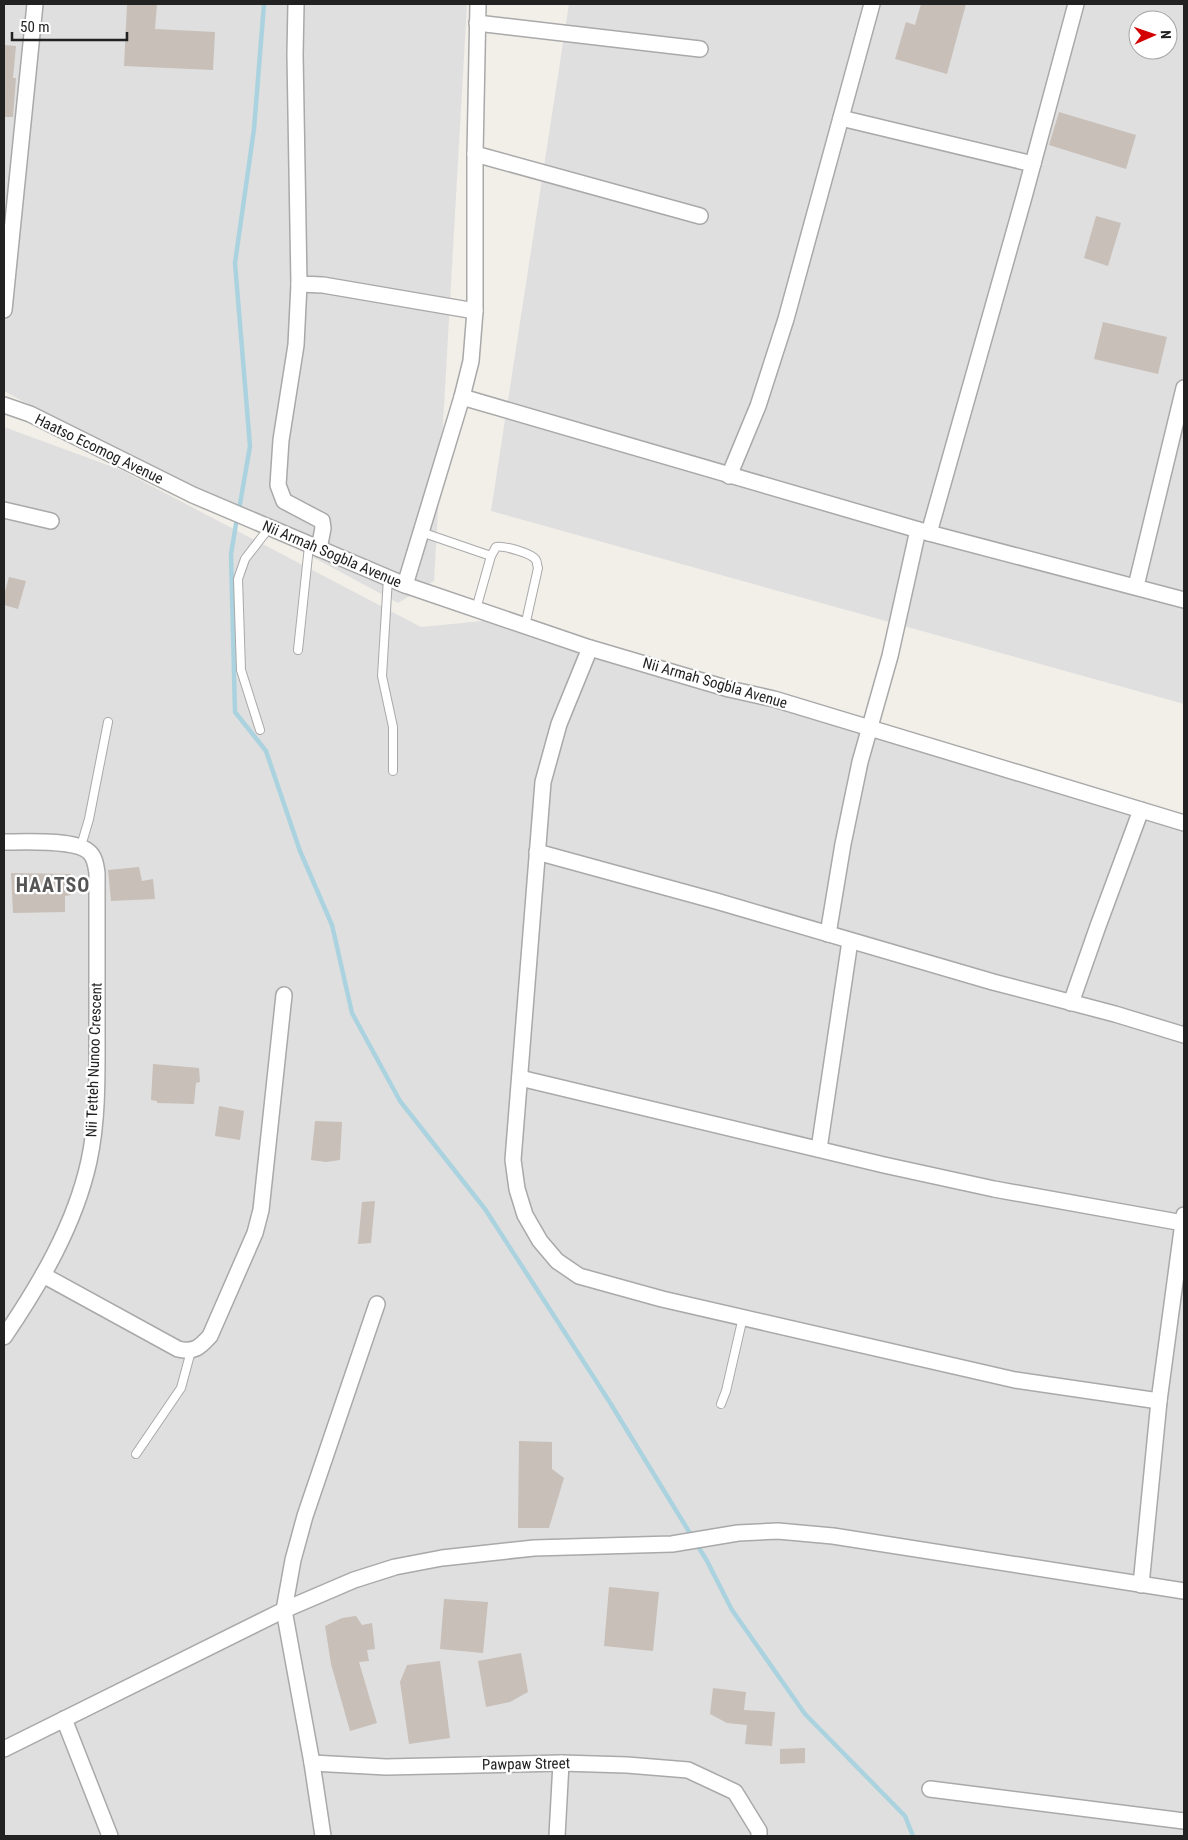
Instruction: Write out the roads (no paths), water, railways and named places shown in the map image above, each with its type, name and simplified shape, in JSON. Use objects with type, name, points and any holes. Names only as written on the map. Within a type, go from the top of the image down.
[{"type":"street","points":[[4,310],[35,4]]},
{"type":"street","points":[[296,4],[295,54],[299,284],[296,345],[281,440],[278,485],[284,501],[322,521],[323,528],[314,548]]},
{"type":"street","points":[[405,585],[462,397],[471,360],[475,312],[475,154],[478,4]]},
{"type":"street","points":[[729,476],[758,406],[783,328],[872,4]]},
{"type":"street","points":[[828,934],[843,844],[860,762],[924,532],[1033,164],[1076,4]]},
{"type":"street","points":[[477,23],[700,49]]},
{"type":"street","points":[[841,118],[1033,164]]},
{"type":"street","points":[[475,154],[700,216]]},
{"type":"street","points":[[299,284],[323,285],[475,312]]},
{"type":"street","points":[[1136,586],[1184,388]]},
{"type":"street","points":[[462,397],[924,532],[1184,600]]},
{"type":"street","name":"Haatso Ecomog Avenue","points":[[4,405],[30,414],[193,495],[254,521]]},
{"type":"street","points":[[4,510],[51,521]]},
{"type":"street","name":"Nii Armah Sogbla Avenue","points":[[254,521],[405,585],[590,648],[729,689],[774,699],[870,730],[1034,776],[1184,823]]},
{"type":"street","points":[[590,648],[559,724],[543,782],[537,852],[514,1160],[516,1189],[525,1215],[540,1241],[558,1262],[580,1276],[662,1299],[1015,1380],[1159,1401]]},
{"type":"street","points":[[1071,1003],[1141,810]]},
{"type":"street","points":[[4,842],[81,846]]},
{"type":"street","name":"Nii Tetteh Nunoo Crescent","points":[[4,1337],[43,1274],[67,1229],[79,1198],[89,1162],[94,1130],[97,1055],[97,873],[95,862],[90,852],[81,846]]},
{"type":"street","points":[[537,852],[716,901],[993,982],[1184,1035]]},
{"type":"street","points":[[819,1149],[850,941]]},
{"type":"street","points":[[43,1274],[178,1349],[191,1351],[200,1348],[210,1336],[255,1233],[261,1210],[284,996]]},
{"type":"street","points":[[520,1078],[994,1189],[1184,1219],[1159,1401],[1140,1584]]},
{"type":"street","points":[[323,1836],[312,1763],[284,1610],[293,1560],[305,1516],[377,1304]]},
{"type":"street","points":[[4,1749],[284,1610],[354,1580],[395,1568],[442,1558],[534,1548],[672,1544],[738,1533],[778,1531],[833,1536],[1184,1591]]},
{"type":"street","points":[[64,1719],[110,1836]]},
{"type":"street","name":"Pawpaw Street","points":[[312,1763],[386,1768],[561,1763],[628,1765],[688,1770],[735,1792],[759,1831],[759,1836]]},
{"type":"street","points":[[557,1836],[561,1763]]},
{"type":"street","points":[[930,1790],[1184,1821]]},
{"type":"lane","points":[[260,730],[241,670],[238,579],[245,559],[269,528]]},
{"type":"lane","points":[[421,532],[491,556]]},
{"type":"lane","points":[[476,609],[491,556],[496,547],[502,546],[531,556],[536,560],[538,568],[525,626]]},
{"type":"lane","points":[[298,650],[314,548]]},
{"type":"lane","points":[[388,578],[382,676],[393,727],[394,771]]},
{"type":"lane","points":[[81,846],[90,819],[108,722]]},
{"type":"lane","points":[[721,1404],[726,1391],[743,1317]]},
{"type":"lane","points":[[136,1454],[182,1388],[191,1351]]},
{"type":"waterway","points":[[239,510],[250,446],[235,263],[254,129],[264,4]]},
{"type":"waterway","points":[[237,518],[231,554],[235,712],[266,751],[300,851],[332,925],[352,1013],[400,1101],[485,1209],[609,1401],[707,1561],[732,1610],[805,1714],[905,1816],[913,1836]]},
{"type":"district","name":"HAATSO","points":[[53,885]]}]
